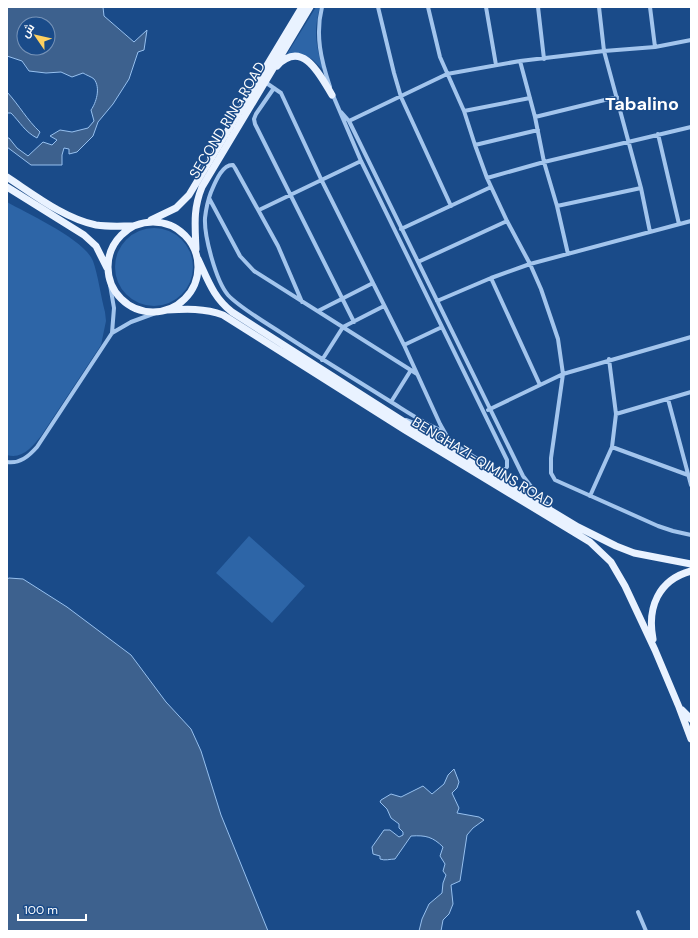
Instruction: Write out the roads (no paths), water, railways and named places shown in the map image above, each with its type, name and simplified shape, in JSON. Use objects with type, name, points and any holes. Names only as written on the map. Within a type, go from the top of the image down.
[{"type":"main road","name":"SECOND RING ROAD","points":[[144,222],[170,212],[189,195],[302,7]]},
{"type":"main road","name":"SECOND RING ROAD","points":[[197,257],[195,213],[200,192],[310,7]]},
{"type":"main road","points":[[269,76],[285,59],[290,57],[300,58],[312,64],[317,69],[332,95]]},
{"type":"main road","points":[[7,177],[30,193],[78,219],[89,223],[106,226],[134,226]]},
{"type":"main road","points":[[7,187],[88,237],[96,246],[108,268]]},
{"type":"main road","points":[[197,257],[198,270],[196,281],[191,291],[185,299],[176,306],[164,311],[142,311],[131,306],[118,296],[109,279],[108,268],[112,248],[117,239],[125,231],[144,222],[153,221],[163,222],[173,226],[188,238],[193,246],[213,292],[218,300],[228,309],[398,418],[556,514],[599,538],[628,551],[691,564]]},
{"type":"main road","name":"BENGHAZI-QIMINS ROAD","points":[[164,311],[200,309],[209,310],[223,315],[405,430],[590,542],[602,552],[619,574],[655,650],[691,739]]},
{"type":"main road","points":[[655,650],[650,625],[652,610],[658,596],[668,583],[682,573],[691,571]]},
{"type":"main road","points":[[679,707],[691,719]]},
{"type":"street","points":[[322,7],[319,42],[332,95],[341,112],[349,121],[523,476],[536,493],[556,514]]},
{"type":"street","points":[[378,7],[401,97],[451,206]]},
{"type":"street","points":[[428,7],[440,57],[464,111],[487,178],[507,221],[530,264],[541,289],[558,339],[563,374],[552,450],[551,473],[555,480],[590,496],[658,526],[691,535]]},
{"type":"street","points":[[486,7],[496,65]]},
{"type":"street","points":[[538,7],[544,59]]},
{"type":"street","points":[[599,7],[604,51],[641,188],[650,232]]},
{"type":"street","points":[[650,7],[655,47]]},
{"type":"street","points":[[349,121],[447,74],[520,61],[604,51],[655,47],[691,40]]},
{"type":"street","points":[[520,61],[535,116],[544,162],[557,206],[568,254]]},
{"type":"street","points":[[265,82],[281,93],[321,179],[404,345],[449,441]]},
{"type":"street","points":[[274,88],[254,119],[255,124],[354,322]]},
{"type":"street","points":[[535,116],[617,97]]},
{"type":"street","points":[[464,111],[530,98]]},
{"type":"street","points":[[341,112],[344,124],[361,161],[507,460],[507,466],[504,470],[496,470],[449,441],[418,425],[398,418]]},
{"type":"street","points":[[487,178],[544,162],[691,127]]},
{"type":"street","points":[[475,146],[538,130]]},
{"type":"street","points":[[658,134],[679,224]]},
{"type":"street","points":[[259,210],[361,161]]},
{"type":"street","points":[[302,302],[278,246],[235,168],[231,165],[224,168],[208,198],[205,219],[206,232],[217,274],[228,295],[262,320],[322,360],[407,412],[443,431]]},
{"type":"street","points":[[402,229],[491,187]]},
{"type":"street","points":[[557,206],[641,188]]},
{"type":"street","points":[[208,198],[237,250],[247,264],[260,276],[344,327],[418,375]]},
{"type":"street","points":[[384,207],[390,205]]},
{"type":"street","points":[[389,219],[396,216]]},
{"type":"street","points":[[418,262],[507,221]]},
{"type":"street","points":[[437,301],[491,278],[530,264],[691,221]]},
{"type":"street","points":[[491,278],[540,384]]},
{"type":"street","points":[[109,279],[114,308],[112,333]]},
{"type":"street","points":[[318,311],[373,283]]},
{"type":"street","points":[[322,360],[344,327],[384,306]]},
{"type":"street","points":[[7,462],[12,463],[22,460],[37,447],[112,333],[130,322],[164,311]]},
{"type":"street","points":[[404,345],[442,327]]},
{"type":"street","points":[[484,412],[563,374],[609,359],[691,337]]},
{"type":"street","points":[[590,496],[612,447],[616,414],[609,359]]},
{"type":"street","points":[[391,402],[411,370]]},
{"type":"street","points":[[616,414],[691,392]]},
{"type":"street","points":[[668,399],[691,485]]},
{"type":"street","points":[[612,447],[688,475]]},
{"type":"street","points":[[638,912],[646,931]]},
{"type":"district","name":"Tabalino","points":[[642,104]]}]
